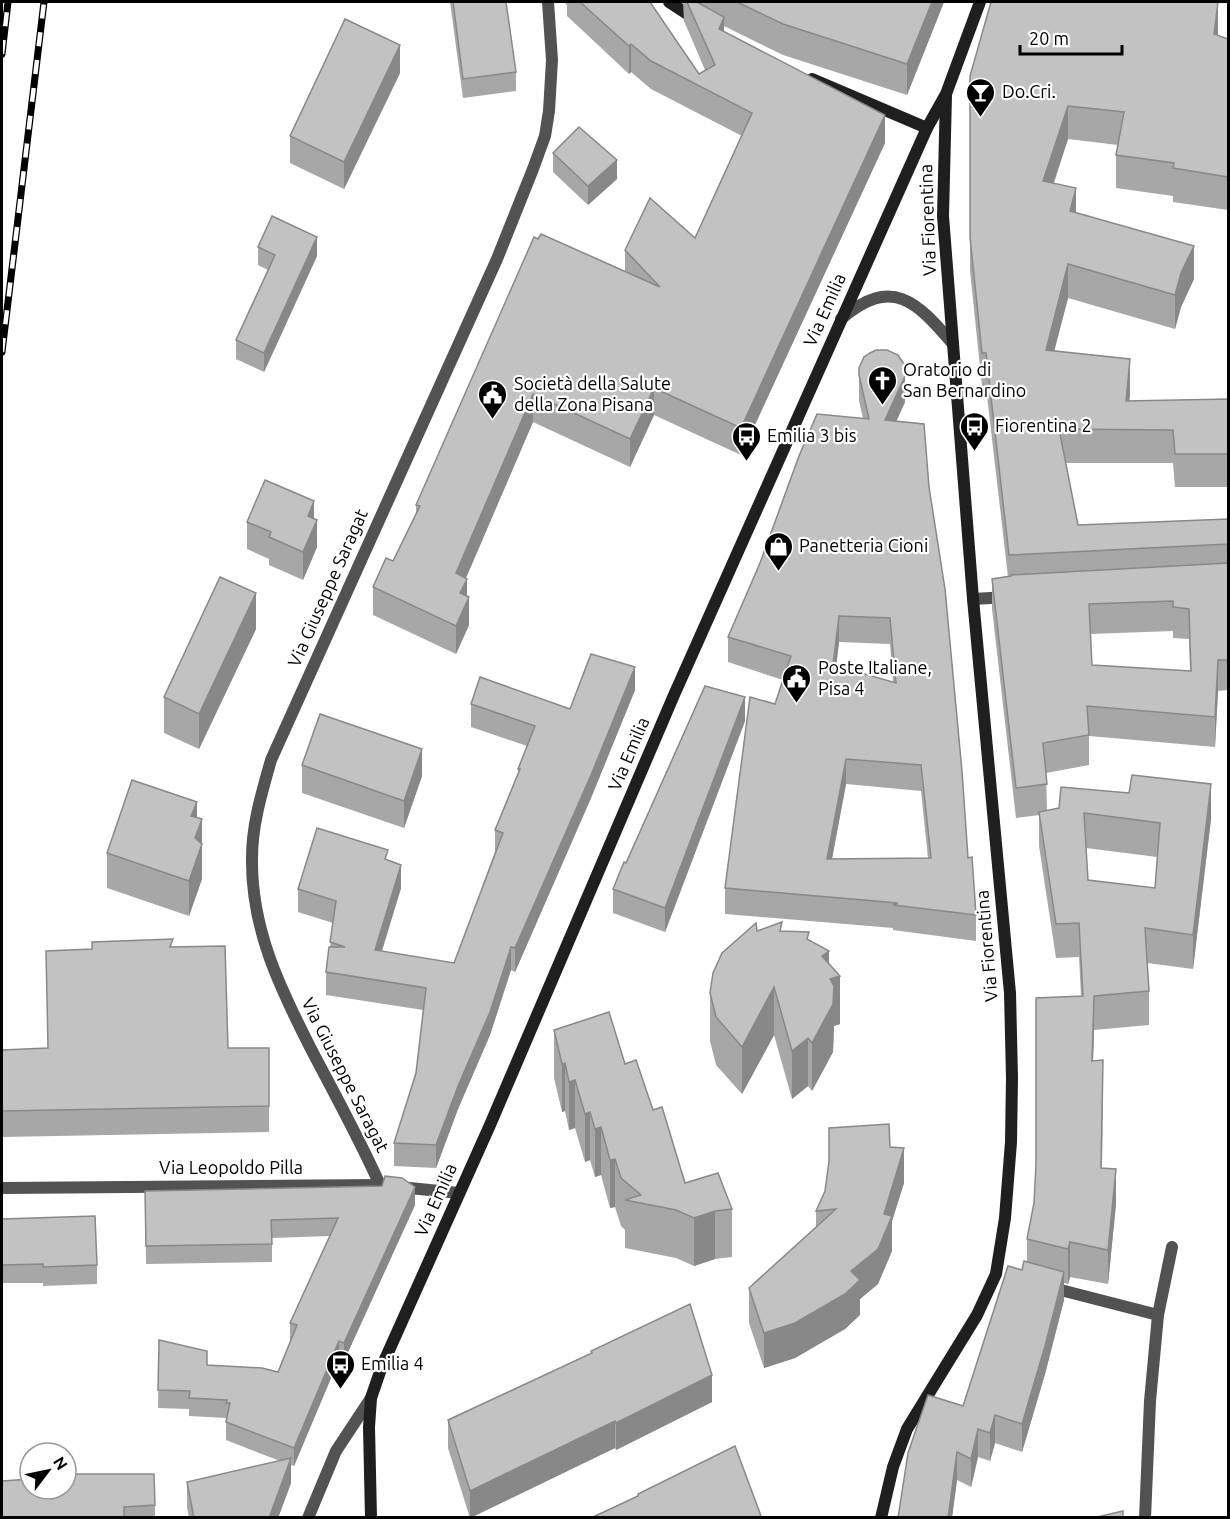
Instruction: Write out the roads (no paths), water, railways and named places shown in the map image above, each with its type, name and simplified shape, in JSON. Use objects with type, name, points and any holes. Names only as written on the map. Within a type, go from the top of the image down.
[{"type":"main road","points":[[669,2],[703,24]]},
{"type":"main road","points":[[946,94],[980,2]]},
{"type":"main road","points":[[797,72],[927,128]]},
{"type":"main road","name":"Via Emilia","points":[[371,1518],[369,1459],[371,1398],[382,1366],[840,320],[927,128],[946,94]]},
{"type":"main road","name":"Via Fiorentina","points":[[881,1518],[893,1467],[907,1429],[1002,1275],[1011,1142],[1010,993],[973,599],[943,216],[946,94]]},
{"type":"street","name":"Via Giuseppe Saragat","points":[[380,1185],[285,998],[268,958],[252,876],[254,828],[271,760],[497,259],[545,136],[551,78],[548,2]]},
{"type":"street","points":[[840,320],[866,300],[878,297],[900,298],[925,313],[953,344]]},
{"type":"street","points":[[973,599],[1017,596]]},
{"type":"street","name":"Via Leopoldo Pilla","points":[[2,1188],[380,1185],[459,1193]]},
{"type":"street","points":[[1144,1518],[1150,1401],[1158,1315],[1172,1247]]},
{"type":"street","points":[[1042,1286],[1158,1315]]},
{"type":"street","name":"Via Emilia","points":[[308,1518],[336,1451],[371,1398]]},
{"type":"railway","points":[[2,54],[8,2]]},
{"type":"railway","points":[[2,352],[44,2]]},
{"type":"place","name":"Do.Cri.","points":[[981,118]]},
{"type":"place","name":"Oratorio di San Bernardino","points":[[882,406]]},
{"type":"place","name":"Società della Salute della Zona Pisana","points":[[493,420]]},
{"type":"place","name":"Fiorentina 2","points":[[974,452]]},
{"type":"place","name":"Emilia 3 bis","points":[[746,462]]},
{"type":"place","name":"Panetteria Cioni","points":[[778,572]]},
{"type":"place","name":"Poste Italiane, Pisa 4","points":[[797,704]]},
{"type":"place","name":"Emilia 4","points":[[340,1390]]}]
